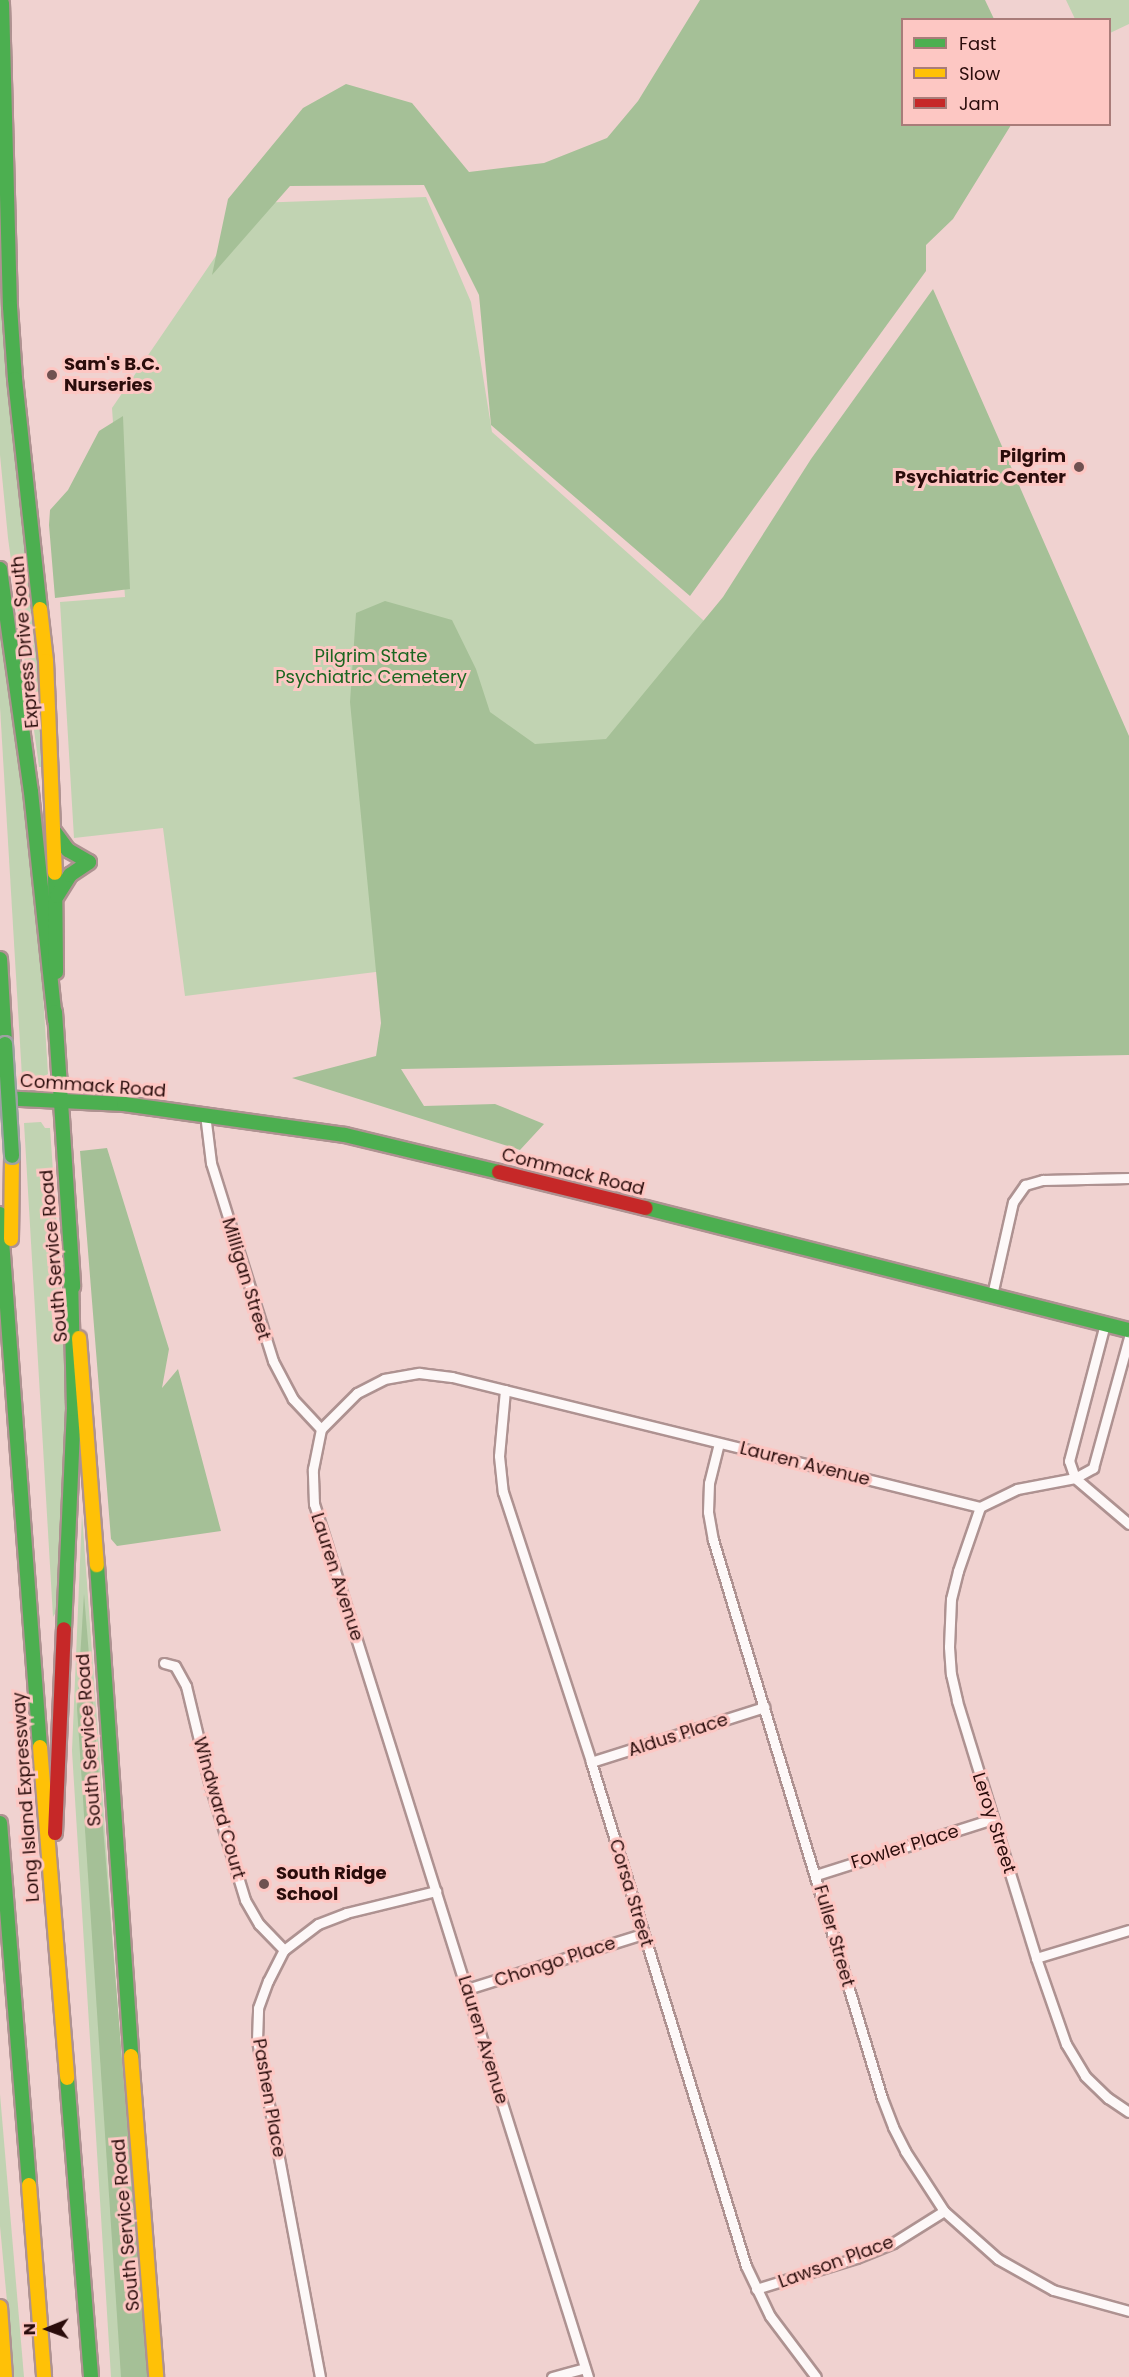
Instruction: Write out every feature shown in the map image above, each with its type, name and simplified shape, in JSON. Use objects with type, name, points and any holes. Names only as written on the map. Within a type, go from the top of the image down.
[{"type":"main road","name":"Express Drive South","points":[[3,2],[11,329],[45,650],[54,831],[55,1020],[59,1100]]},
{"type":"main road","points":[[0,568],[30,782],[55,1020]]},
{"type":"main road","points":[[54,831],[68,850],[90,862],[70,875],[56,898]]},
{"type":"main road","points":[[0,959],[14,1179],[7,1305]]},
{"type":"main road","name":"Commack Road","points":[[0,1098],[59,1100],[205,1114],[345,1136],[1129,1330]]},
{"type":"main road","name":"South Service Road","points":[[59,1100],[71,1276],[94,1510],[116,1874],[156,2377]]},
{"type":"main road","name":"Long Island Expressway","points":[[0,1215],[91,2377]]},
{"type":"main road","points":[[51,1888],[59,1787],[74,1409],[71,1276]]},
{"type":"main road","name":"Long Island Expressway","points":[[0,1823],[44,2377]]},
{"type":"main road","points":[[0,2307],[5,2377]]},
{"type":"street","name":"Milligan Street","points":[[205,1114],[211,1163],[273,1361],[293,1399],[321,1429]]},
{"type":"street","points":[[992,1295],[1013,1202],[1024,1185],[1043,1180],[1129,1178]]},
{"type":"street","points":[[1105,1324],[1069,1461],[1075,1478],[1129,1524]]},
{"type":"street","points":[[980,1507],[1017,1489],[1075,1478],[1093,1468],[1129,1337]]},
{"type":"street","name":"Lauren Avenue","points":[[586,2372],[468,1989],[314,1504],[313,1469],[321,1429],[357,1393],[384,1379],[419,1373],[452,1377],[980,1507]]},
{"type":"street","name":"Corsa Street","points":[[505,1390],[499,1456],[503,1492],[591,1762],[746,2266],[770,2316],[811,2376]]},
{"type":"street","name":"Fuller Street","points":[[719,1443],[709,1483],[708,1512],[721,1572],[886,2108],[905,2151],[944,2211],[989,2252],[1022,2275],[1053,2290],[1129,2311]]},
{"type":"street","name":"Leroy Street","points":[[980,1507],[961,1561],[951,1599],[949,1647],[951,1674],[957,1701],[1036,1958],[1066,2044],[1085,2076],[1108,2098],[1129,2112]]},
{"type":"street","name":"Windward Court","points":[[164,1663],[175,1666],[186,1686],[209,1782],[245,1900],[259,1924],[284,1950]]},
{"type":"street","name":"Aldus Place","points":[[591,1762],[764,1707]]},
{"type":"street","name":"Fowler Place","points":[[816,1875],[993,1819]]},
{"type":"street","name":"Pashen Place","points":[[320,2377],[257,2040],[258,2008],[267,1981],[284,1950],[318,1924],[346,1913],[436,1891]]},
{"type":"street","points":[[1036,1958],[1129,1930]]},
{"type":"street","name":"Chongo Place","points":[[468,1989],[643,1934]]},
{"type":"street","name":"Lawson Place","points":[[756,2289],[856,2258],[892,2243],[944,2211]]},
{"type":"street","points":[[552,2377],[586,2372]]},
{"type":"green space","points":[[700,0],[985,0],[994,18],[901,18],[901,126],[1010,126],[953,219],[926,245],[926,271],[690,596],[491,425],[479,295],[424,185],[290,186],[212,275],[228,199],[303,108],[346,84],[412,103],[469,172],[544,163],[607,138],[638,101]]},
{"type":"green space","points":[[1066,0],[1129,0],[1129,24],[1111,33],[1111,18],[1075,18]]},
{"type":"green space","name":"Pilgrim State Psychiatric Cemetery","points":[[426,197],[471,302],[492,432],[712,628],[479,959],[185,996],[163,828],[74,838],[60,602],[125,597],[112,408],[252,203]]},
{"type":"green space","points":[[0,267],[16,463],[46,737],[43,767],[39,767],[8,538],[0,455]]},
{"type":"green space","points":[[933,289],[1129,736],[1129,1055],[401,1069],[424,1106],[495,1104],[544,1124],[520,1150],[292,1078],[376,1056],[381,1023],[350,702],[356,613],[385,601],[452,620],[476,669],[490,712],[535,744],[606,739],[723,597],[811,459]]},
{"type":"green space","points":[[123,416],[130,589],[55,598],[49,525],[50,510],[68,490],[99,431]]},
{"type":"green space","points":[[0,602],[38,913],[48,1074],[40,1079],[22,1077],[0,707]]},
{"type":"green space","points":[[41,1122],[45,1128],[50,1128],[68,1388],[59,1607],[53,1617],[24,1123]]},
{"type":"green space","points":[[107,1148],[169,1349],[162,1388],[178,1369],[221,1531],[117,1546],[111,1539],[80,1151]]},
{"type":"green space","points":[[82,1514],[125,2107],[148,2377],[111,2377],[72,1751]]},
{"type":"green space","points":[[84,1594],[148,2377],[121,2377],[77,1708]]},
{"type":"green space","points":[[0,2094],[24,2377],[14,2377],[0,2226]]},
{"type":"traffic: fast","points":[[2,3],[10,307],[15,379],[40,609]]},
{"type":"traffic: fast","points":[[0,569],[31,792],[55,1020]]},
{"type":"traffic: fast","points":[[54,831],[68,850],[89,862]]},
{"type":"traffic: fast","points":[[57,896],[70,875],[89,862]]},
{"type":"traffic: fast","points":[[55,873],[56,972]]},
{"type":"traffic: fast","points":[[0,959],[5,1044]]},
{"type":"traffic: fast","points":[[55,1012],[73,1286]]},
{"type":"traffic: fast","points":[[5,1044],[12,1156]]},
{"type":"traffic: fast","points":[[0,1098],[124,1104],[345,1135],[499,1172]]},
{"type":"traffic: fast","points":[[646,1208],[1129,1330]]},
{"type":"traffic: fast","points":[[0,1214],[40,1747]]},
{"type":"traffic: fast","points":[[64,1629],[74,1409],[71,1276]]},
{"type":"traffic: fast","points":[[97,1565],[131,2056]]},
{"type":"traffic: fast","points":[[0,1823],[29,2185]]},
{"type":"traffic: fast","points":[[67,2078],[91,2377]]},
{"type":"traffic: slow","points":[[40,609],[46,661],[55,873]]},
{"type":"traffic: slow","points":[[11,1239],[12,1156]]},
{"type":"traffic: slow","points":[[79,1338],[97,1565]]},
{"type":"traffic: slow","points":[[40,1747],[67,2078]]},
{"type":"traffic: slow","points":[[131,2056],[156,2377]]},
{"type":"traffic: slow","points":[[29,2185],[44,2377]]},
{"type":"traffic: slow","points":[[0,2307],[5,2377]]},
{"type":"traffic: jam","points":[[499,1172],[646,1208]]},
{"type":"traffic: jam","points":[[55,1833],[64,1629]]},
{"type":"place","name":"Sam's B.C. Nurseries","points":[[52,375]]},
{"type":"place","name":"Pilgrim Psychiatric Center","points":[[1079,467]]},
{"type":"place","name":"South Ridge School","points":[[264,1884]]}]
